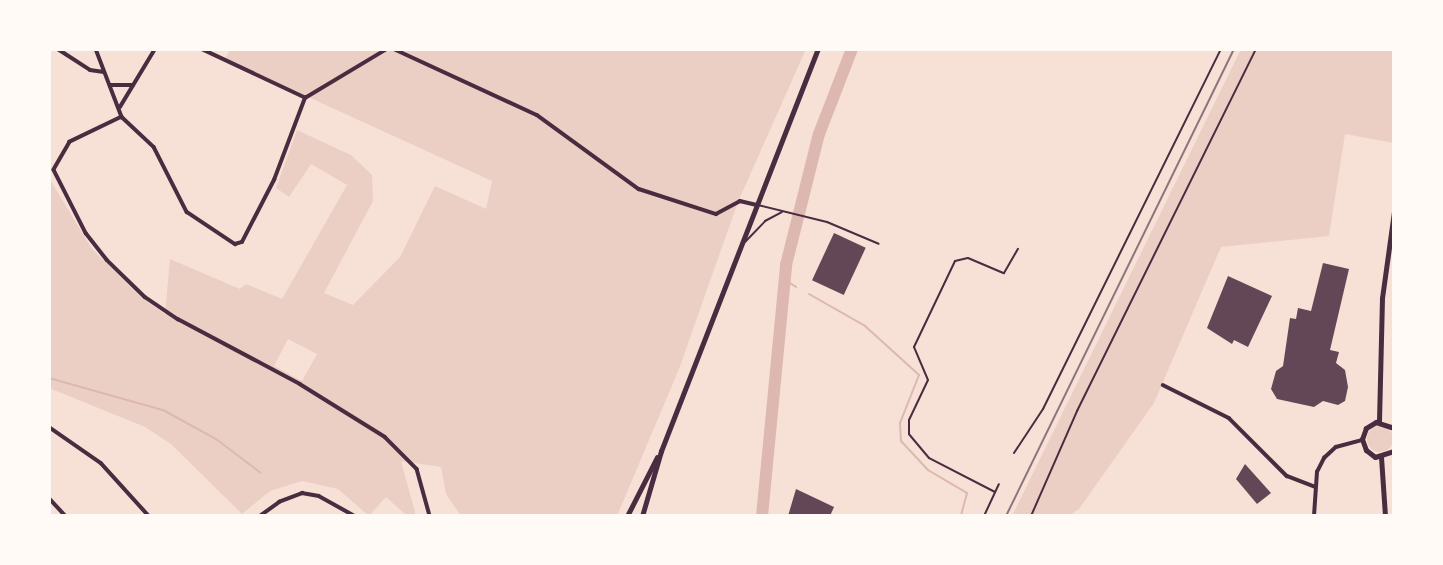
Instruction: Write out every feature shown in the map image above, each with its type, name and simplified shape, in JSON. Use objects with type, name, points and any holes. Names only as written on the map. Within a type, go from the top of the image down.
[{"type":"main road","points":[[642,516],[661,451],[745,242],[818,49]]},
{"type":"main road","points":[[1379,421],[1382,298],[1394,211]]},
{"type":"main road","points":[[1379,421],[1394,428]]},
{"type":"main road","points":[[1379,421],[1366,428],[1362,440],[1370,454],[1381,457],[1394,451]]},
{"type":"main road","points":[[627,516],[661,451]]},
{"type":"main road","points":[[1381,457],[1385,516]]},
{"type":"street","points":[[58,49],[90,70],[104,72]]},
{"type":"street","points":[[96,49],[122,117],[154,147],[187,212],[238,245],[274,180],[305,98],[387,49]]},
{"type":"street","points":[[120,107],[155,49]]},
{"type":"street","points":[[201,49],[305,98]]},
{"type":"street","points":[[394,49],[537,115],[639,190],[716,214],[740,201],[757,205]]},
{"type":"street","points":[[110,86],[133,85]]},
{"type":"street","points":[[122,117],[70,142],[54,170],[86,233],[107,260],[145,297],[178,319],[300,384],[385,437],[417,469],[430,516]]},
{"type":"street","points":[[1163,385],[1228,418],[1287,476],[1315,487]]},
{"type":"street","points":[[49,427],[101,463],[149,516]]},
{"type":"street","points":[[1314,516],[1317,472],[1329,452],[1362,440]]},
{"type":"street","points":[[260,516],[279,502],[302,494],[319,496],[355,516]]},
{"type":"street","points":[[49,498],[66,516]]},
{"type":"lane","points":[[1014,453],[1043,409],[1221,49]]},
{"type":"lane","points":[[757,205],[812,217],[879,244]]},
{"type":"lane","points":[[745,242],[765,221],[783,212]]},
{"type":"lane","points":[[995,492],[929,458],[909,435],[909,420],[928,380],[914,347],[955,261],[968,258],[1004,273],[1018,249]]},
{"type":"lane","points":[[984,516],[999,484]]},
{"type":"path","points":[[1031,516],[1077,411],[1256,49]]},
{"type":"shaded area","points":[[230,49],[806,49],[738,202],[679,369],[617,516],[461,516],[446,494],[441,467],[401,461],[416,516],[407,516],[386,497],[369,516],[338,489],[302,481],[270,491],[242,514],[171,444],[145,427],[49,388],[49,178],[92,249],[143,299],[165,314],[170,259],[240,289],[246,284],[282,299],[347,185],[311,164],[289,197],[276,188],[297,130],[351,155],[372,175],[373,201],[324,293],[353,305],[400,257],[435,186],[486,209],[492,181],[225,59]],"holes":[[[288,339],[317,354],[302,381],[274,366]]]},
{"type":"shaded area","points":[[1241,49],[1394,49],[1394,143],[1345,134],[1329,236],[1221,247],[1154,403],[1079,509],[1069,516],[1012,516]]},
{"type":"shaded area","points":[[1380,426],[1389,430],[1393,439],[1389,448],[1380,452],[1371,448],[1367,439],[1371,430]]},
{"type":"building","points":[[834,233],[866,248],[844,295],[812,280]]},
{"type":"building","points":[[1323,263],[1349,269],[1330,350],[1339,352],[1336,363],[1345,370],[1348,387],[1345,401],[1338,405],[1323,401],[1314,407],[1277,399],[1271,389],[1276,371],[1283,366],[1290,318],[1296,319],[1298,308],[1311,311]]},
{"type":"building","points":[[1228,276],[1272,296],[1248,347],[1234,340],[1232,344],[1207,328]]},
{"type":"building","points":[[1245,464],[1271,493],[1257,504],[1236,479]]},
{"type":"building","points":[[796,489],[834,507],[830,516],[788,516]]},
{"type":"waterway","points":[[762,516],[786,265],[819,134],[852,49]]},
{"type":"waterway","points":[[785,280],[796,287]]},
{"type":"waterway","points":[[809,294],[865,326],[919,375],[900,423],[901,441],[928,470],[967,493],[961,516]]},
{"type":"waterway","points":[[49,378],[163,410],[216,439],[261,473]]},
{"type":"railway","points":[[1006,516],[1234,49]]}]
